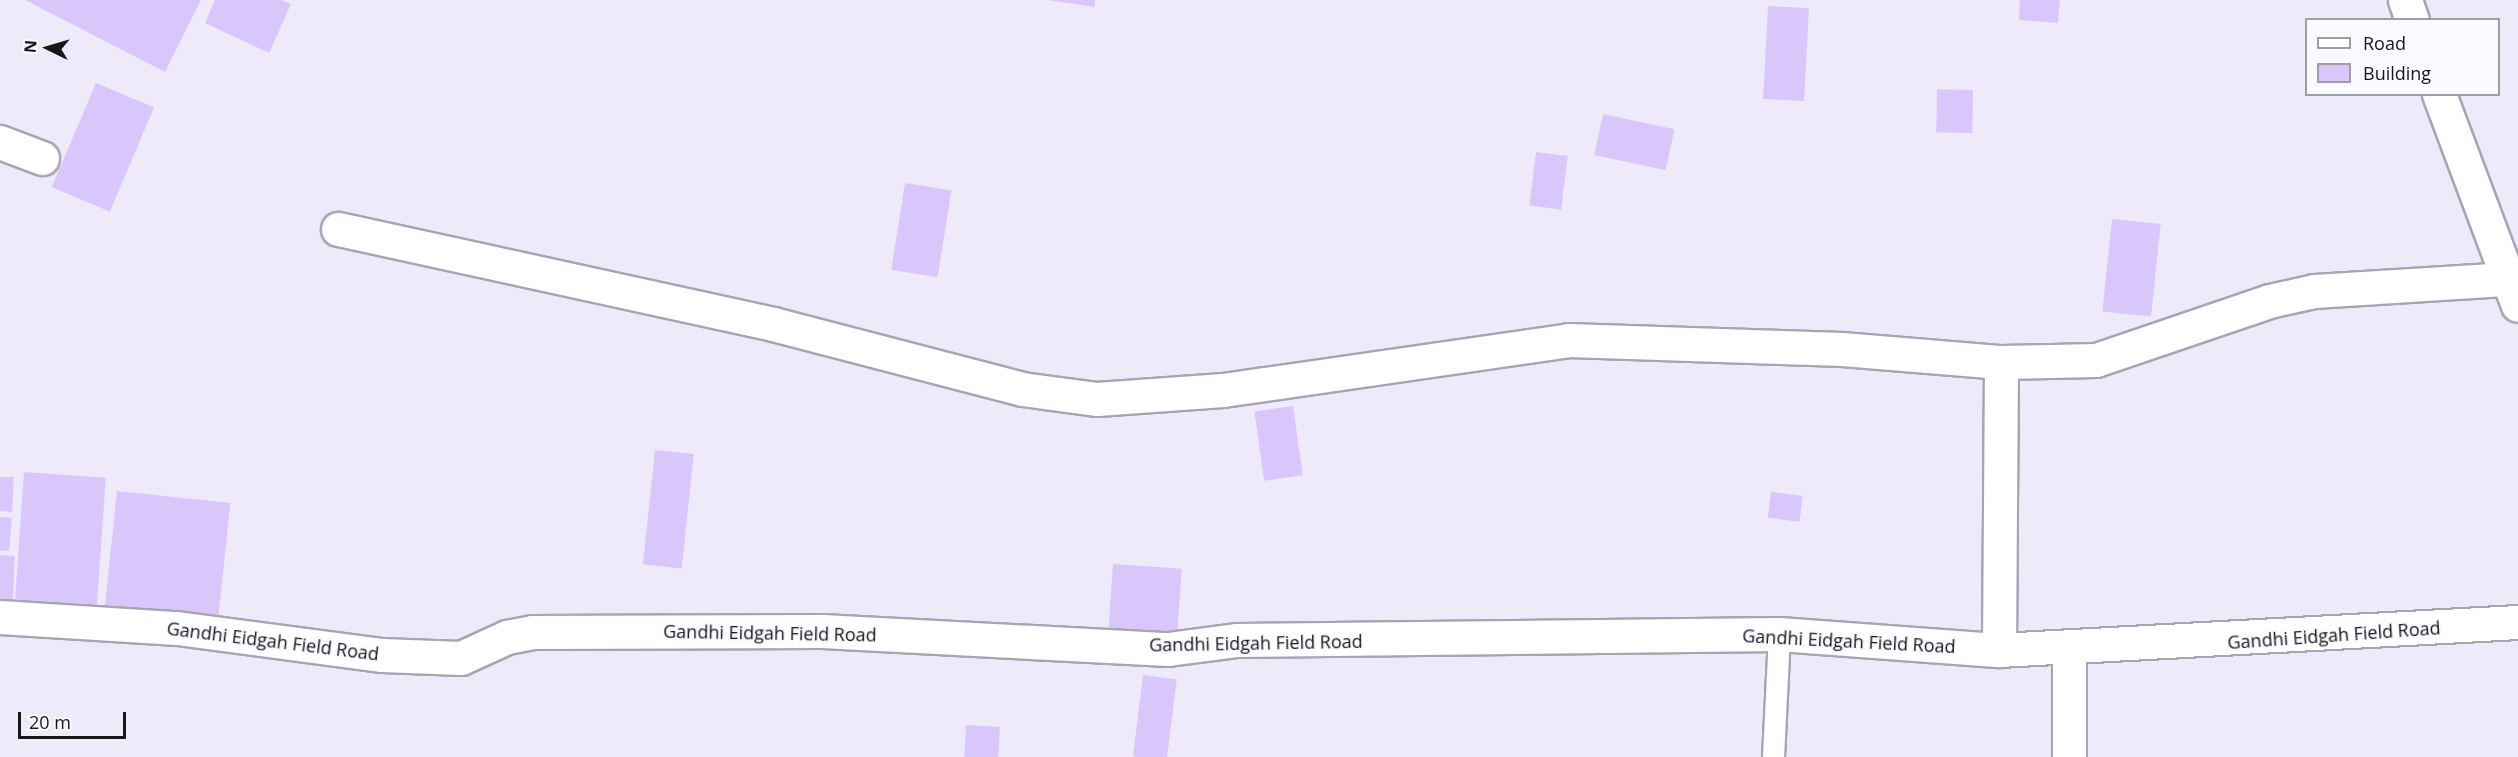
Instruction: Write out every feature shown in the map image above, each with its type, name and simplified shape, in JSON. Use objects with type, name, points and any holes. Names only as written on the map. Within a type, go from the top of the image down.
[{"type":"street","points":[[2405,0],[2411,18]]},
{"type":"street","points":[[338,229],[773,324],[1022,389],[1097,399],[1223,390],[1568,340],[1842,349],[2001,362],[2096,360],[2269,301],[2315,291],[2513,292],[2440,96]]},
{"type":"street","points":[[0,142],[42,158]]},
{"type":"street","points":[[1999,650],[2001,362]]},
{"type":"street","name":"Gandhi Eidgah Field Road","points":[[0,617],[166,627],[382,655],[461,658],[507,637],[532,632],[822,631],[1168,649],[1237,640],[1779,634],[1999,650],[2069,650],[2518,622]]},
{"type":"street","points":[[2069,650],[2069,757]]},
{"type":"lane","points":[[1773,757],[1779,634]]},
{"type":"building","points":[[25,0],[201,0],[165,72]]},
{"type":"building","points":[[215,0],[281,0],[291,4],[269,53],[205,23]]},
{"type":"building","points":[[1047,0],[1095,0],[1095,7]]},
{"type":"building","points":[[2020,0],[2060,0],[2058,23],[2019,20]]},
{"type":"building","points":[[1768,6],[1809,8],[1804,101],[1763,99]]},
{"type":"building","points":[[96,83],[154,108],[110,212],[52,187]]},
{"type":"building","points":[[1937,89],[1973,90],[1972,133],[1936,132]]},
{"type":"building","points":[[1603,114],[1674,129],[1666,170],[1594,155]]},
{"type":"building","points":[[1536,152],[1568,156],[1561,209],[1529,206]]},
{"type":"building","points":[[905,183],[951,190],[938,277],[891,270]]},
{"type":"building","points":[[2112,219],[2161,224],[2151,317],[2102,311]]},
{"type":"building","points":[[1293,406],[1303,475],[1264,481],[1254,411]]},
{"type":"building","points":[[655,450],[694,454],[682,568],[643,564]]},
{"type":"building","points":[[24,472],[106,478],[96,618],[14,613]]},
{"type":"building","points":[[0,477],[14,477],[12,512],[0,511]]},
{"type":"building","points":[[117,491],[230,503],[217,627],[104,615]]},
{"type":"building","points":[[1771,492],[1803,496],[1800,522],[1768,518]]},
{"type":"building","points":[[0,517],[12,518],[9,551],[0,550]]},
{"type":"building","points":[[0,555],[15,556],[12,616],[0,615]]},
{"type":"building","points":[[1113,564],[1182,569],[1177,640],[1108,635]]},
{"type":"building","points":[[1143,675],[1177,679],[1167,757],[1133,756]]},
{"type":"building","points":[[966,725],[1000,727],[998,757],[964,757]]}]
